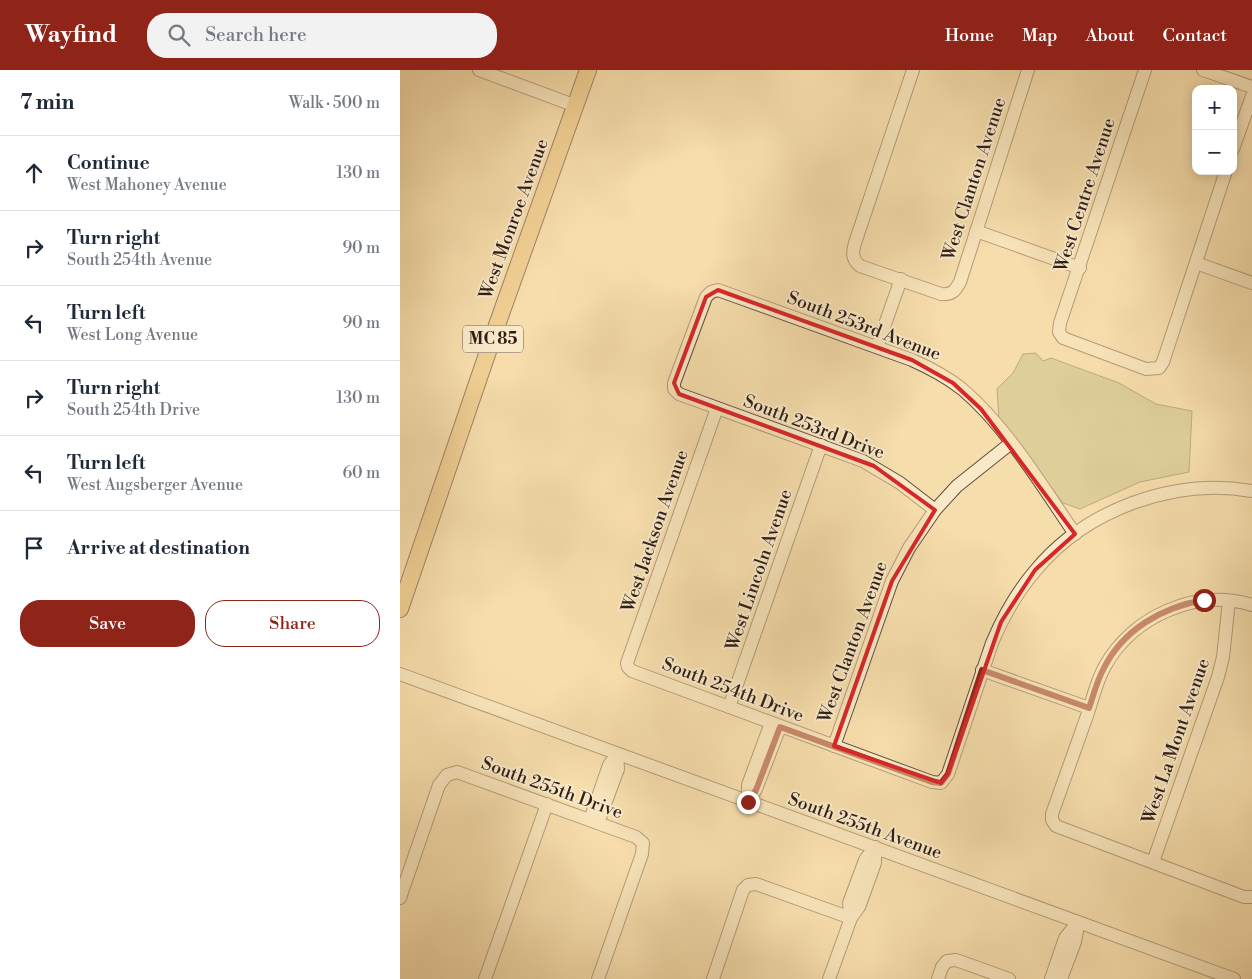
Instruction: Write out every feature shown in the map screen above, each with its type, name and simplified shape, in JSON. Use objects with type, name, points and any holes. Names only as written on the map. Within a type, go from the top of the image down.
[{"type":"main road","name":"West Monroe Avenue","points":[[400,609],[497,325],[588,70]]},
{"type":"street","points":[[479,70],[576,106]]},
{"type":"street","points":[[877,347],[901,280],[860,266],[855,262],[853,256],[855,243],[912,70]]},
{"type":"street","name":"West Clanton Avenue","points":[[901,280],[941,294],[949,295],[955,291],[960,282],[1028,70]]},
{"type":"street","name":"West Centre Avenue","points":[[1145,70],[1080,268],[1060,322],[1059,332],[1068,340],[1146,369],[1160,368],[1196,263]]},
{"type":"street","points":[[1203,70],[1252,87]]},
{"type":"street","points":[[1237,138],[1252,96]]},
{"type":"street","points":[[1225,175],[1196,263],[1252,283]]},
{"type":"street","points":[[976,231],[1080,268]]},
{"type":"street","name":"South 253rd Avenue","points":[[674,389],[674,383],[706,297],[711,292],[718,290],[877,347],[918,362],[953,382],[981,409],[1011,443],[1075,534]]},
{"type":"street","name":"South 253rd Drive","points":[[674,389],[678,394],[874,466],[935,510]]},
{"type":"street","name":"West Jackson Avenue","points":[[628,667],[627,663],[717,408]]},
{"type":"street","name":"West Clanton Avenue","points":[[834,746],[892,581],[908,548],[935,510],[969,475],[1011,443]]},
{"type":"street","name":"West Lincoln Avenue","points":[[729,707],[821,445]]},
{"type":"street","points":[[1089,708],[982,670],[1001,622],[1026,582],[1045,560],[1075,534],[1111,512],[1158,495],[1195,489],[1221,487],[1252,491]]},
{"type":"street","points":[[1252,605],[1229,600],[1204,600],[1171,608],[1154,617],[1126,637],[1104,666],[1052,814],[1052,820],[1056,826],[1244,897],[1252,898]]},
{"type":"street","name":"West La Mont Avenue","points":[[1153,862],[1218,678],[1224,657],[1229,600]]},
{"type":"street","name":"South 254th Drive","points":[[628,667],[776,725],[932,782],[941,783],[948,774],[982,670]]},
{"type":"street","name":"South 255th Avenue","points":[[400,674],[1234,979]]},
{"type":"street","points":[[748,802],[756,790],[776,725]]},
{"type":"street","points":[[594,821],[618,769],[617,754]]},
{"type":"street","name":"South 255th Drive","points":[[400,898],[439,785],[447,775],[457,772],[636,837],[643,843],[642,854],[598,979]]},
{"type":"street","points":[[485,979],[547,804]]},
{"type":"street","points":[[829,979],[851,918],[849,903],[865,860],[875,847]]},
{"type":"street","points":[[713,979],[743,890],[748,885],[756,884],[851,918]]},
{"type":"street","points":[[1050,979],[1066,938],[1078,922]]},
{"type":"street","points":[[1061,979],[1075,942],[1078,922]]},
{"type":"street","points":[[938,979],[942,967],[947,961],[956,960],[1009,979]]},
{"type":"highlighted area","points":[[718,290],[912,360],[953,383],[981,409],[1075,534],[1035,570],[1001,622],[948,774],[941,783],[834,746],[892,581],[935,510],[874,466],[679,394],[674,383],[706,297]]},
{"type":"shaded area","points":[[1036,353],[1043,361],[1051,358],[1119,383],[1156,404],[1192,411],[1189,472],[1140,482],[1080,509],[1063,503],[999,420],[997,389],[1013,373],[1023,354]]},
{"type":"route","points":[[748,802],[756,790],[780,727],[932,782],[941,783],[948,774],[982,670],[1089,708],[1104,666],[1126,637],[1138,627],[1171,608],[1204,600]]}]
